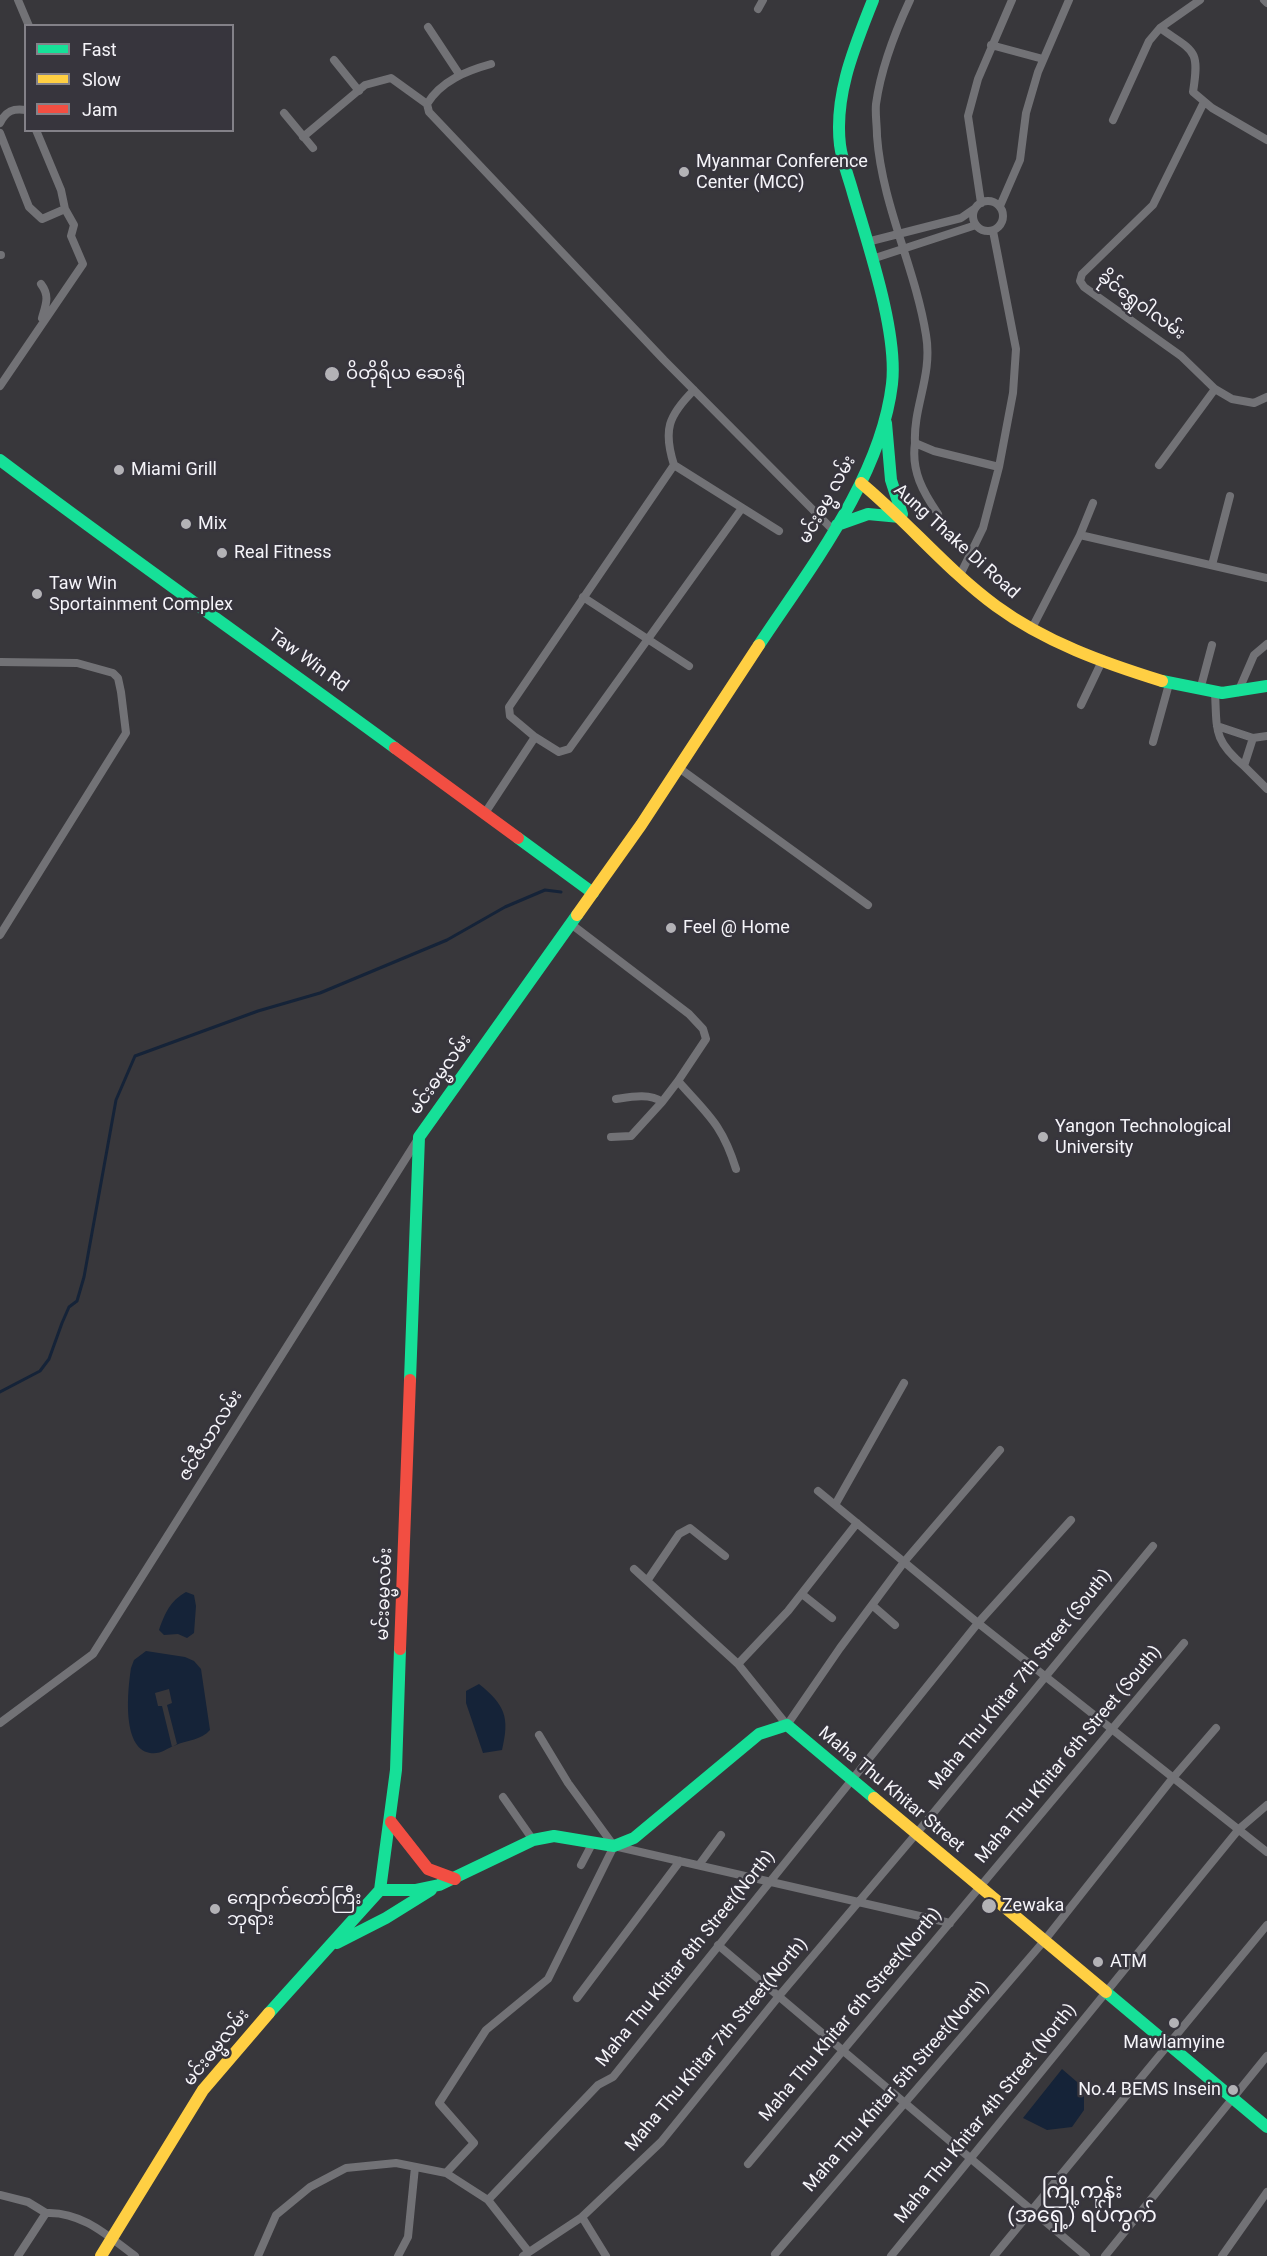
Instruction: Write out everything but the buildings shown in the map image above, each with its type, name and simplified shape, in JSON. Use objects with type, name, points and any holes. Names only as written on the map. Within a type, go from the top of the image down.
[{"type":"main road","name":"မင်းဓမ္မ လမ်း","points":[[593,893],[679,768],[835,528],[861,483],[886,420],[893,360],[872,259],[840,145],[841,105],[848,64],[873,0]]},
{"type":"main road","points":[[886,420],[886,459],[895,500],[904,518]]},
{"type":"main road","name":"Taw Win Rd","points":[[0,460],[127,556],[212,614],[593,893]]},
{"type":"main road","name":"Aung Thake Di Road","points":[[861,483],[904,518],[997,607],[1032,628],[1145,677],[1169,684],[1215,692],[1238,692],[1267,686]]},
{"type":"main road","points":[[835,528],[864,513],[886,513],[904,518]]},
{"type":"main road","name":"မင်းဓမ္မလမ်း","points":[[101,2256],[203,2090],[240,2045],[333,1945],[380,1890],[391,1822],[400,1675],[419,1137],[593,893]]},
{"type":"main road","points":[[380,1890],[409,1891],[439,1885],[533,1840],[554,1836],[614,1846],[634,1838],[759,1734],[787,1725]]},
{"type":"main road","name":"Maha Thu Khitar Street","points":[[787,1725],[851,1782],[1267,2127]]},
{"type":"main road","points":[[391,1822],[428,1869],[455,1879]]},
{"type":"main road","points":[[333,1945],[386,1918],[439,1885]]},
{"type":"street","points":[[18,0],[28,24]]},
{"type":"street","points":[[758,9],[763,0]]},
{"type":"street","points":[[910,0],[887,56],[876,105],[879,157],[927,337],[927,377],[914,433],[913,460],[923,491],[939,514]]},
{"type":"street","points":[[981,203],[968,116],[991,45],[1012,0]]},
{"type":"street","points":[[974,209],[976,225],[984,231],[993,231],[1003,220],[1000,206],[1020,160],[1026,113],[1043,59],[1069,0]]},
{"type":"street","points":[[1113,120],[1144,50],[1160,28],[1200,0]]},
{"type":"street","points":[[428,27],[459,74]]},
{"type":"street","points":[[1160,28],[1193,52],[1197,64],[1193,92],[1204,102],[1267,140]]},
{"type":"street","points":[[991,45],[1043,59]]},
{"type":"street","points":[[333,60],[359,90]]},
{"type":"street","points":[[427,104],[459,74],[491,64]]},
{"type":"street","points":[[303,137],[365,85],[392,78],[427,104],[429,112],[437,121],[693,390],[835,528]]},
{"type":"street","name":"ခိုင်ရွှေဝါလမ်း","points":[[1204,102],[1153,205],[1082,274],[1080,281],[1084,287],[1181,356],[1215,389],[1232,399],[1254,403],[1267,397]]},
{"type":"street","points":[[0,123],[4,114],[12,109],[24,110]]},
{"type":"street","points":[[284,113],[313,148]]},
{"type":"street","points":[[0,386],[83,264],[71,236],[74,225],[65,209],[61,190],[37,132]]},
{"type":"street","points":[[0,133],[29,207],[42,219],[65,209]]},
{"type":"street","points":[[867,243],[961,218],[987,200],[1000,206]]},
{"type":"street","points":[[872,259],[976,225]]},
{"type":"street","points":[[961,573],[983,528],[999,467],[1013,393],[1016,349],[993,231]]},
{"type":"street","points":[[40,327],[48,300],[47,292],[41,284]]},
{"type":"street","points":[[1159,465],[1215,389]]},
{"type":"street","points":[[693,390],[678,406],[670,420],[667,442],[674,465],[779,531]]},
{"type":"street","points":[[915,443],[934,451],[999,467]]},
{"type":"street","points":[[674,465],[509,707],[510,716],[535,737],[559,752],[569,749],[742,508]]},
{"type":"street","points":[[1212,565],[1230,496]]},
{"type":"street","points":[[1032,628],[1080,535],[1093,502]]},
{"type":"street","points":[[1080,535],[1267,578]]},
{"type":"street","points":[[583,597],[689,666]]},
{"type":"street","points":[[1238,692],[1254,655],[1267,644]]},
{"type":"street","points":[[1200,690],[1212,645]]},
{"type":"street","points":[[1081,705],[1103,659]]},
{"type":"street","points":[[0,662],[77,663],[113,673],[118,678],[122,692],[126,733],[0,935]]},
{"type":"street","points":[[1153,742],[1169,684]]},
{"type":"street","points":[[1215,692],[1220,740],[1226,751],[1267,789]]},
{"type":"street","points":[[1217,726],[1253,738],[1267,736]]},
{"type":"street","points":[[485,813],[535,737]]},
{"type":"street","points":[[1244,766],[1253,738]]},
{"type":"street","points":[[679,768],[868,905]]},
{"type":"street","points":[[571,924],[689,1014],[703,1029],[706,1039],[662,1102],[631,1136],[611,1137]]},
{"type":"street","points":[[678,1081],[714,1118],[728,1142],[736,1169]]},
{"type":"street","points":[[616,1100],[634,1096],[657,1099],[662,1102]]},
{"type":"street","name":"ဇင်ဇီယာလမ်း","points":[[0,1723],[93,1654],[419,1137]]},
{"type":"street","points":[[835,1505],[904,1383]]},
{"type":"street","points":[[634,1569],[738,1664],[787,1725],[904,1562],[1000,1450]]},
{"type":"street","points":[[818,1491],[1111,1730],[1267,1852]]},
{"type":"street","name":"Maha Thu Khitar 8th Street(North)","points":[[488,2200],[598,2085],[613,2077],[978,1623],[1071,1520]]},
{"type":"street","points":[[738,1664],[802,1594],[857,1523]]},
{"type":"street","points":[[647,1581],[679,1534],[690,1528],[725,1556]]},
{"type":"street","name":"Maha Thu Khitar 7th Street (South)","points":[[916,1834],[1153,1546]]},
{"type":"street","points":[[802,1594],[832,1618]]},
{"type":"street","points":[[872,1605],[895,1625]]},
{"type":"street","name":"Maha Thu Khitar 6th Street (South)","points":[[979,1888],[1184,1643]]},
{"type":"street","name":"Maha Thu Khitar 5th Street(North)","points":[[775,2254],[1044,1941],[1172,1779],[1216,1728]]},
{"type":"street","points":[[539,1735],[568,1783],[614,1846],[772,1880],[950,1923]]},
{"type":"street","points":[[503,1797],[533,1840]]},
{"type":"street","name":"Maha Thu Khitar 4th Street (North)","points":[[891,2256],[1239,1829],[1267,1805]]},
{"type":"street","points":[[699,1865],[721,1834]]},
{"type":"street","name":"Maha Thu Khitar 7th Street(North)","points":[[526,2254],[582,2217],[661,2142],[778,1996],[916,1834]]},
{"type":"street","points":[[581,1865],[592,1844]]},
{"type":"street","points":[[446,2173],[474,2143],[439,2103],[486,2030],[548,1979],[614,1846]]},
{"type":"street","points":[[577,1998],[680,1861]]},
{"type":"street","name":"Maha Thu Khitar 6th Street(North)","points":[[748,2164],[979,1888]]},
{"type":"street","points":[[994,2256],[1267,1925]]},
{"type":"street","points":[[718,1945],[1086,2256]]},
{"type":"street","points":[[1106,2256],[1267,2056]]},
{"type":"street","points":[[258,2256],[276,2216],[310,2187],[346,2168],[396,2163],[446,2173],[488,2200],[526,2254]]},
{"type":"street","points":[[398,2256],[408,2236],[415,2167]]},
{"type":"street","points":[[1222,2256],[1267,2192]]},
{"type":"street","points":[[0,2195],[28,2202],[46,2213],[66,2212],[112,2239],[135,2256]]},
{"type":"street","points":[[18,2256],[46,2213]]},
{"type":"street","points":[[582,2217],[606,2256]]},
{"type":"water","points":[[186,1592],[194,1595],[196,1606],[194,1633],[187,1638],[178,1634],[164,1635],[159,1630],[166,1613],[172,1603]]},
{"type":"water","points":[[146,1651],[185,1657],[194,1661],[201,1669],[210,1730],[199,1738],[154,1753],[141,1749],[134,1740],[128,1716],[131,1668],[134,1660]]},
{"type":"water","points":[[479,1684],[495,1699],[503,1712],[505,1729],[502,1750],[483,1753],[466,1703],[466,1691]]},
{"type":"water","points":[[1062,2069],[1084,2088],[1084,2110],[1072,2127],[1047,2130],[1023,2118]]},
{"type":"pier","points":[[169,1689],[172,1703],[167,1705],[177,1744],[172,1747],[162,1706],[158,1706],[155,1693]]},
{"type":"waterway","points":[[0,1392],[40,1371],[49,1359],[69,1307],[77,1301],[84,1277],[116,1100],[135,1056],[258,1011],[320,993],[447,940],[505,907],[545,890],[561,892]]},
{"type":"traffic: fast","points":[[759,645],[821,553],[859,488],[874,454],[885,419],[892,384],[893,363],[886,314],[874,263],[842,157],[839,126],[843,89],[859,35],[873,0]]},
{"type":"traffic: fast","points":[[886,423],[891,480],[902,514]]},
{"type":"traffic: fast","points":[[0,460],[395,748]]},
{"type":"traffic: fast","points":[[837,525],[868,514],[900,517]]},
{"type":"traffic: fast","points":[[1162,681],[1222,693],[1267,686]]},
{"type":"traffic: fast","points":[[518,838],[593,893]]},
{"type":"traffic: fast","points":[[410,1380],[419,1137],[577,915]]},
{"type":"traffic: fast","points":[[269,2013],[380,1890],[396,1770],[400,1649]]},
{"type":"traffic: fast","points":[[380,1890],[415,1890],[439,1885],[533,1840],[554,1836],[614,1846],[634,1838],[759,1734],[787,1725],[874,1798]]},
{"type":"traffic: fast","points":[[337,1943],[386,1918],[431,1890]]},
{"type":"traffic: fast","points":[[1106,1992],[1267,2127]]},
{"type":"traffic: slow","points":[[861,483],[961,577],[1015,619],[1076,650],[1162,681]]},
{"type":"traffic: slow","points":[[577,915],[641,825],[759,645]]},
{"type":"traffic: slow","points":[[874,1798],[1106,1992]]},
{"type":"traffic: slow","points":[[101,2256],[203,2090],[269,2013]]},
{"type":"traffic: jam","points":[[395,748],[518,838]]},
{"type":"traffic: jam","points":[[400,1649],[410,1380]]},
{"type":"traffic: jam","points":[[391,1822],[428,1869],[455,1879]]},
{"type":"place","name":"Myanmar Conference Center (MCC)","points":[[684,172]]},
{"type":"place","name":"ဝိတိုရိယ ဆေးရုံ","points":[[332,374]]},
{"type":"place","name":"Miami Grill","points":[[119,470]]},
{"type":"place","name":"Mix","points":[[186,524]]},
{"type":"place","name":"Real Fitness","points":[[222,553]]},
{"type":"place","name":"Taw Win Sportainment Complex","points":[[37,594]]},
{"type":"place","name":"Feel @ Home","points":[[671,928]]},
{"type":"place","name":"Yangon Technological University","points":[[1043,1137]]},
{"type":"place","name":"Zewaka","points":[[989,1906]]},
{"type":"place","name":"ကျောက်တော်ကြီး ဘုရား","points":[[215,1909]]},
{"type":"place","name":"ATM","points":[[1098,1962]]},
{"type":"place","name":"Mawlamyine","points":[[1174,2023]]},
{"type":"place","name":"No.4 BEMS Insein","points":[[1233,2090]]},
{"type":"district","name":"ကြို့ကုန်း (အရှေ့) ရပ်ကွက်","points":[[1082,2205]]}]
